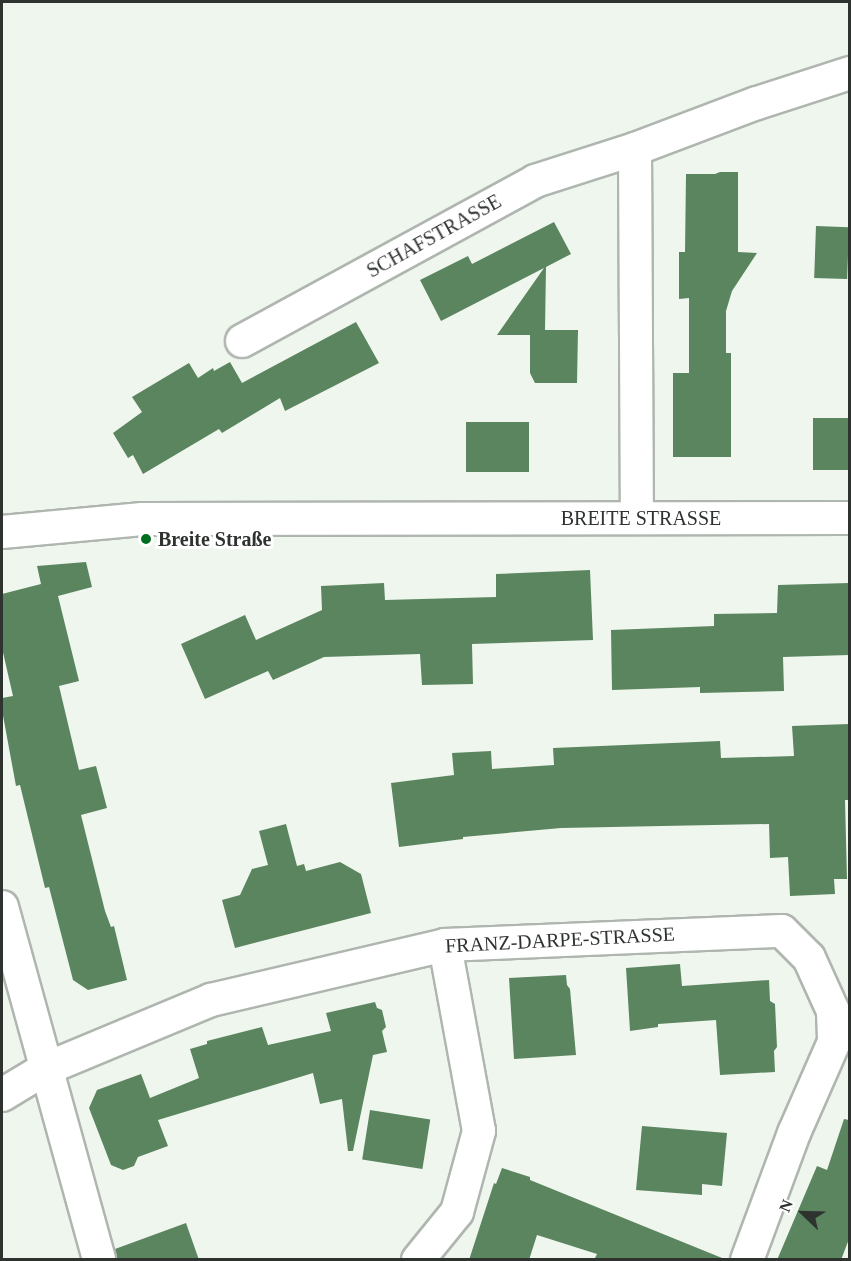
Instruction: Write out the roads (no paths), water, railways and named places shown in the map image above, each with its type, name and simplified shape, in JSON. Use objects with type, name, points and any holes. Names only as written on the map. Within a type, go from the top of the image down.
[{"type":"street","name":"SCHAFSTRASSE","points":[[242,341],[535,180],[635,149],[757,103],[849,73]]},
{"type":"street","points":[[635,149],[637,518]]},
{"type":"street","name":"BREITE STRASSE","points":[[2,532],[142,519],[849,518]]},
{"type":"street","points":[[2,907],[99,1260]]},
{"type":"street","name":"FRANZ-DARPE-STRASSE","points":[[2,1095],[45,1069],[211,1000],[445,945],[782,931],[809,958],[841,1002],[834,1042],[794,1133],[747,1260]]},
{"type":"street","points":[[418,1260],[457,1212],[479,1131],[445,945]]},
{"type":"place","name":"Breite Straße","points":[[146,539]]}]
